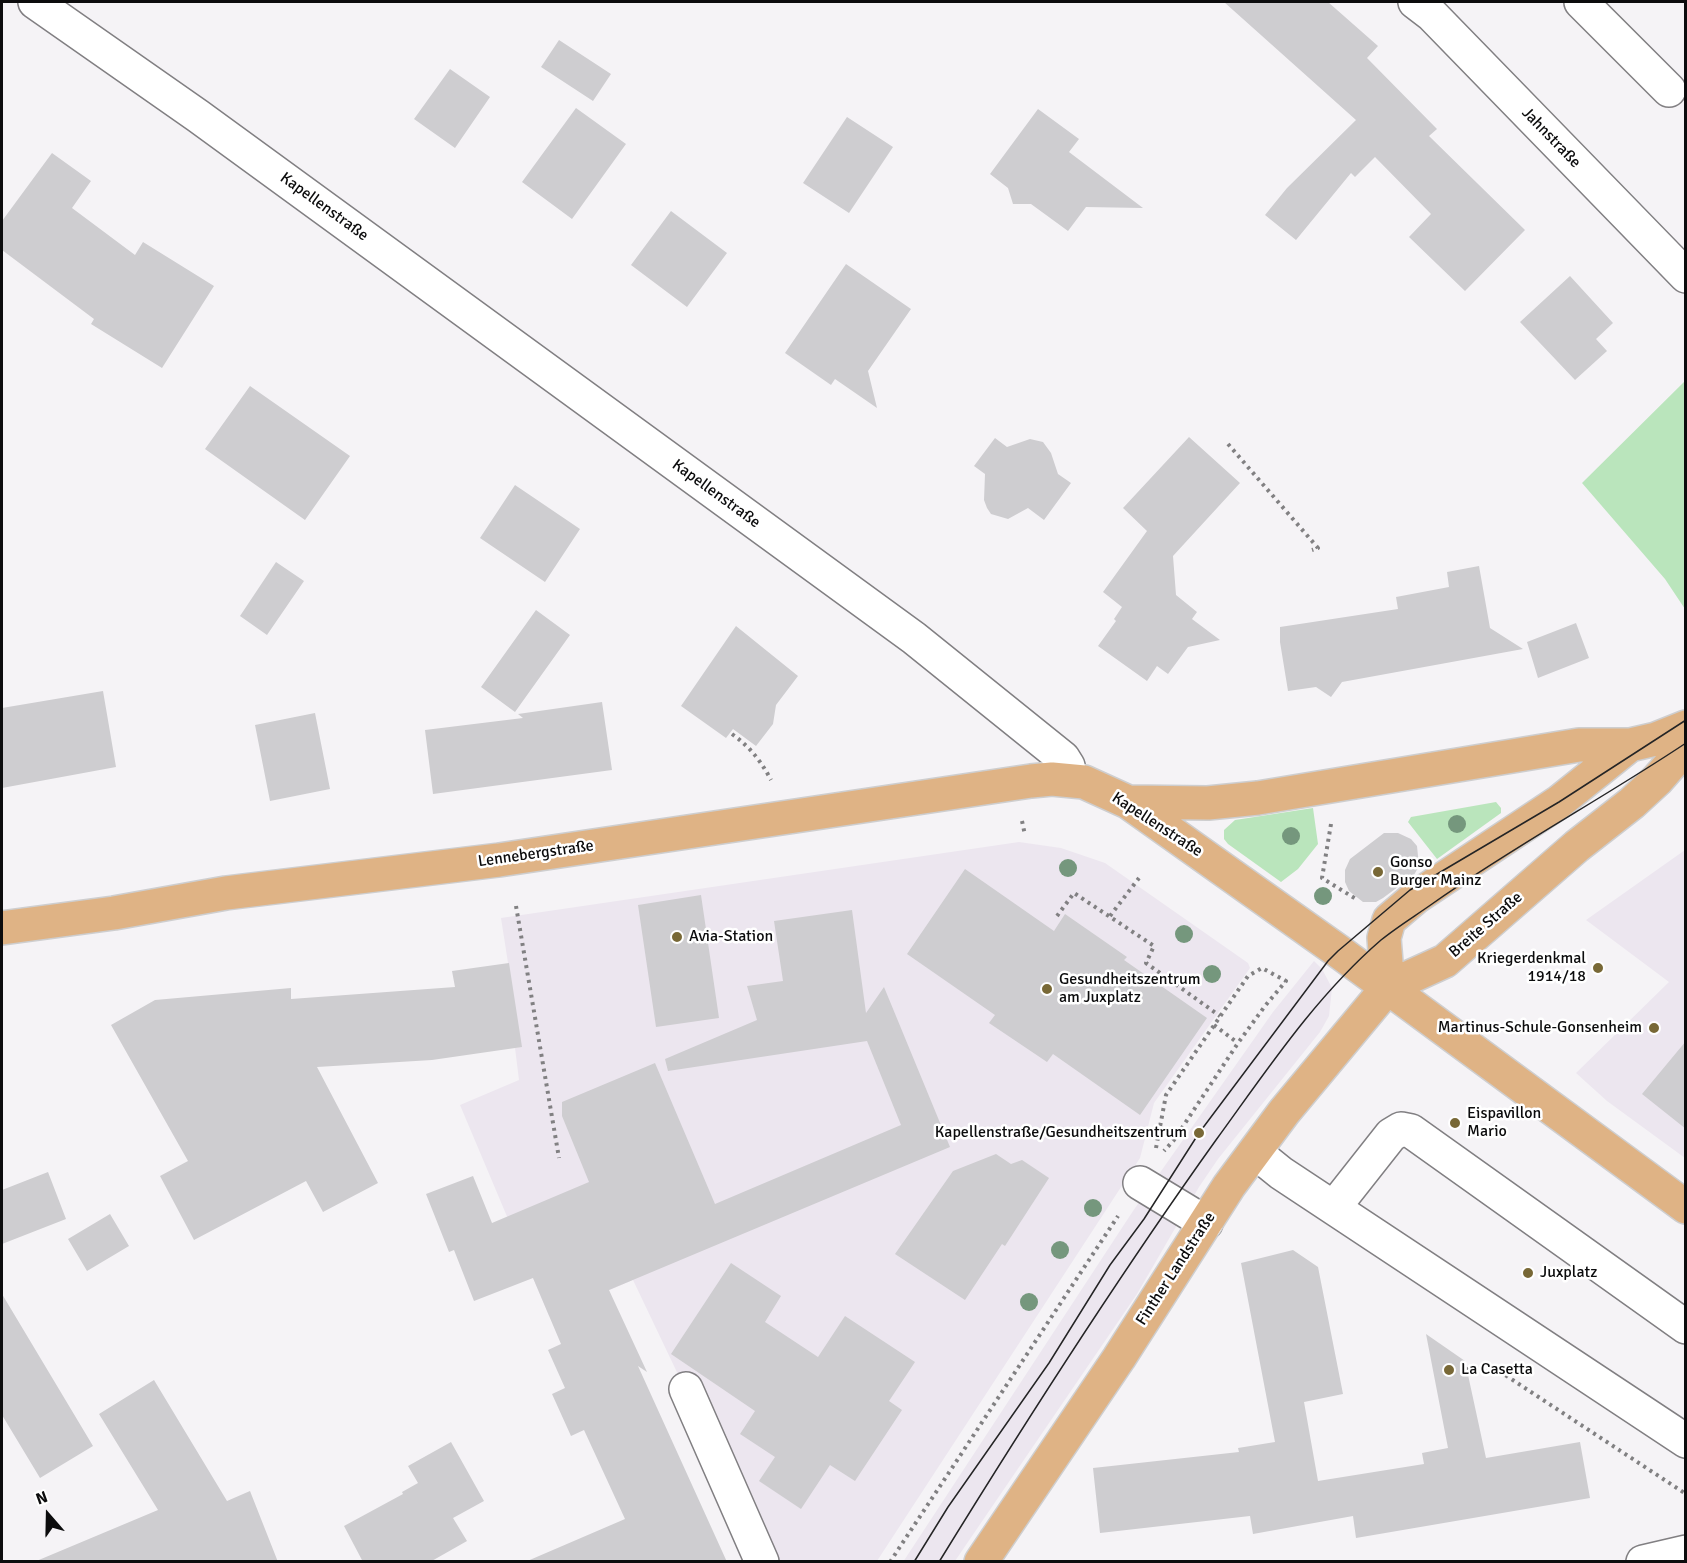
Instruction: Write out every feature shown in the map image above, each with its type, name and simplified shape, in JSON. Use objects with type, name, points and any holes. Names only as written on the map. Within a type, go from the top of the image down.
[{"type":"main road","points":[[1128,802],[1208,803],[1258,798],[1579,745],[1630,745],[1656,739],[1686,727]]},
{"type":"main road","points":[[1630,745],[1635,777],[1632,803]]},
{"type":"main road","points":[[1388,987],[1384,938],[1389,920],[1416,897],[1559,802],[1630,745]]},
{"type":"main road","name":"Breite Straße","points":[[1388,987],[1444,961],[1576,846],[1632,803],[1657,780],[1686,747]]},
{"type":"main road","name":"Kapellenstraße","points":[[1071,780],[1084,783],[1128,802],[1388,987],[1686,1208]]},
{"type":"main road","name":"Lennebergstraße","points":[[2,928],[114,913],[226,893],[499,860],[1031,781],[1071,780]]},
{"type":"main road","name":"Finther Landstraße","points":[[981,1562],[1119,1358],[1229,1186],[1284,1112],[1388,987]]},
{"type":"street","name":"Kapellenstraße","points":[[35,2],[198,116],[914,638],[1063,758],[1068,766],[1071,780]]},
{"type":"street","points":[[1581,2],[1669,90]]},
{"type":"street","name":"Jahnstraße","points":[[1431,6],[1686,276]]},
{"type":"street","points":[[1335,1206],[1391,1135],[1401,1130],[1411,1131],[1686,1327]]},
{"type":"street","points":[[1255,1152],[1281,1173],[1335,1206],[1686,1442]]},
{"type":"street","points":[[1146,1173],[1206,1223]]},
{"type":"street","points":[[686,1389],[762,1562]]},
{"type":"street","points":[[1643,1562],[1686,1552]]},
{"type":"path","points":[[1228,444],[1318,548],[1312,550]]},
{"type":"path","points":[[732,734],[748,746],[762,763],[771,780],[773,790]]},
{"type":"path","points":[[1329,817],[1331,828],[1322,878],[1359,900]]},
{"type":"path","points":[[1023,825],[1025,835]]},
{"type":"path","points":[[1110,916],[1139,878]]},
{"type":"path","points":[[1057,916],[1074,893],[1154,946],[1146,963],[1220,1016]]},
{"type":"path","points":[[516,906],[559,1158]]},
{"type":"path","points":[[890,1562],[1146,1173],[1174,1140],[1238,1043],[1286,981],[1262,969],[1248,976],[1166,1095],[1146,1173]]},
{"type":"path","points":[[1214,1025],[1238,1043]]},
{"type":"path","points":[[1493,1367],[1497,1361]]},
{"type":"path","points":[[1467,1369],[1493,1367],[1686,1494]]},
{"type":"shaded area","points":[[1019,842],[1061,848],[1105,863],[1248,963],[1250,968],[1154,1103],[1140,1158],[877,1561],[767,1561],[633,1280],[549,1316],[460,1105],[519,1080],[515,1048],[521,1046],[501,918]]},
{"type":"shaded area","name":"Martinus-Schule-Gonsenheim","points":[[1685,850],[1685,1158],[1607,1101],[1576,1073],[1669,982],[1586,920]]},
{"type":"shaded area","points":[[1314,961],[1322,969],[1332,988],[1329,1016],[1320,1032],[1218,1159],[1199,1187],[1137,1294],[955,1561],[903,1562],[1133,1211],[1273,1012]]},
{"type":"green space","points":[[1685,381],[1685,609],[1665,579],[1582,483]]},
{"type":"green space","points":[[1496,802],[1501,808],[1501,813],[1437,859],[1408,822],[1411,817]]},
{"type":"green space","points":[[1313,808],[1318,844],[1298,869],[1281,882],[1224,839],[1224,830],[1235,820]]},
{"type":"building","points":[[1224,2],[1328,2],[1378,46],[1367,58],[1437,129],[1429,136],[1525,230],[1465,291],[1409,237],[1431,214],[1375,157],[1355,177],[1351,173],[1296,240],[1265,215],[1287,188],[1356,120]]},
{"type":"building","points":[[559,40],[611,74],[593,101],[541,67]]},
{"type":"building","points":[[450,69],[490,97],[455,148],[414,119]]},
{"type":"building","points":[[576,108],[626,144],[572,219],[522,182]]},
{"type":"building","points":[[1038,109],[1079,139],[1069,152],[1143,208],[1086,207],[1068,231],[1031,204],[1013,204],[1008,188],[990,174]]},
{"type":"building","points":[[847,117],[893,147],[849,213],[803,183]]},
{"type":"building","points":[[52,153],[91,181],[72,208],[135,255],[143,242],[214,286],[162,368],[91,324],[94,319],[2,250],[2,221]]},
{"type":"building","points":[[671,211],[727,253],[687,307],[631,265]]},
{"type":"building","points":[[846,264],[911,309],[868,371],[877,408],[835,379],[831,385],[785,353]]},
{"type":"building","points":[[1570,276],[1613,323],[1596,339],[1607,351],[1575,380],[1520,322]]},
{"type":"building","points":[[250,386],[350,456],[305,520],[205,449]]},
{"type":"building","points":[[1189,437],[1240,483],[1173,556],[1176,595],[1197,612],[1192,619],[1220,640],[1188,647],[1168,674],[1157,666],[1147,681],[1098,646],[1116,621],[1114,619],[1122,607],[1103,592],[1147,531],[1123,508]]},
{"type":"building","points":[[995,438],[1007,447],[1030,439],[1043,442],[1051,453],[1058,474],[1071,483],[1044,520],[1028,508],[1008,519],[991,514],[987,508],[984,500],[985,474],[974,466]]},
{"type":"building","points":[[515,485],[580,529],[545,582],[480,538]]},
{"type":"building","points":[[276,562],[304,581],[267,635],[240,616]]},
{"type":"building","points":[[1479,566],[1490,628],[1523,649],[1342,682],[1331,697],[1316,687],[1288,691],[1280,642],[1280,627],[1398,609],[1396,597],[1449,587],[1447,572]]},
{"type":"building","points":[[536,610],[570,635],[515,712],[481,687]]},
{"type":"building","points":[[1576,623],[1589,658],[1538,678],[1527,642]]},
{"type":"building","points":[[736,626],[798,676],[776,705],[773,724],[756,746],[733,729],[726,738],[681,706]]},
{"type":"building","points":[[103,691],[116,767],[2,788],[2,708]]},
{"type":"building","points":[[602,702],[612,770],[433,794],[425,730],[523,718],[518,714]]},
{"type":"building","points":[[315,713],[330,789],[270,801],[255,725]]},
{"type":"building","points":[[1384,833],[1398,833],[1411,839],[1417,846],[1419,866],[1414,875],[1383,898],[1376,902],[1363,902],[1349,891],[1345,882],[1345,870],[1350,859]]},
{"type":"building","name":"Gesundheitszentrum am Juxplatz","points":[[965,869],[1054,931],[1065,914],[1127,957],[1124,960],[1207,1018],[1140,1115],[1053,1054],[1047,1062],[989,1023],[995,1015],[907,954]]},
{"type":"building","points":[[701,895],[719,1018],[656,1027],[638,905]]},
{"type":"building","points":[[852,910],[866,1013],[884,987],[950,1147],[609,1290],[647,1372],[638,1366],[727,1562],[525,1562],[625,1519],[584,1430],[571,1436],[552,1394],[565,1388],[548,1350],[561,1344],[533,1278],[474,1301],[454,1250],[449,1252],[426,1194],[473,1176],[492,1223],[589,1182],[562,1116],[562,1102],[655,1063],[715,1204],[901,1125],[867,1041],[668,1071],[665,1059],[757,1020],[747,986],[783,981],[774,921]]},
{"type":"building","points":[[509,963],[522,1047],[432,1060],[317,1067],[378,1183],[323,1212],[306,1181],[194,1240],[160,1176],[188,1161],[111,1025],[155,1000],[291,988],[291,999],[455,987],[452,971]]},
{"type":"building","points":[[1686,1041],[1686,1129],[1642,1094]]},
{"type":"building","points":[[996,1154],[1011,1164],[1022,1160],[1049,1178],[1005,1246],[1002,1244],[965,1300],[895,1254],[953,1171]]},
{"type":"building","points":[[48,1172],[66,1219],[2,1244],[2,1190]]},
{"type":"building","points":[[110,1214],[129,1246],[87,1271],[68,1239]]},
{"type":"building","points":[[1293,1250],[1318,1267],[1343,1394],[1304,1402],[1318,1481],[1424,1464],[1422,1453],[1448,1448],[1426,1334],[1465,1361],[1486,1458],[1580,1442],[1590,1498],[1356,1538],[1353,1516],[1253,1534],[1250,1516],[1100,1533],[1093,1468],[1239,1452],[1238,1448],[1275,1442],[1241,1263]]},
{"type":"building","points":[[731,1263],[781,1296],[765,1322],[818,1357],[845,1316],[915,1362],[889,1401],[902,1410],[855,1481],[830,1465],[801,1509],[759,1481],[775,1457],[740,1434],[755,1411],[671,1354]]},
{"type":"building","points":[[2,1294],[93,1446],[40,1478],[2,1415]]},
{"type":"building","points":[[154,1380],[227,1501],[250,1491],[278,1562],[34,1562],[158,1510],[99,1414]]},
{"type":"building","points":[[451,1442],[484,1501],[453,1518],[467,1541],[430,1562],[363,1562],[344,1526],[403,1494],[402,1492],[418,1483],[408,1466]]},
{"type":"tram line","points":[[914,1562],[948,1507],[1049,1363],[1110,1265],[1144,1219],[1199,1133],[1328,961],[1410,890],[1559,802],[1686,720]]},
{"type":"tram line","points":[[939,1562],[1108,1296],[1273,1061],[1335,985],[1381,940],[1400,926],[1494,862],[1686,743]]},
{"type":"place","name":"Gonso Burger Mainz","points":[[1378,872]]},
{"type":"place","name":"Avia-Station","points":[[677,937]]},
{"type":"place","name":"Kriegerdenkmal 1914/18","points":[[1598,968]]},
{"type":"place","name":"Gesundheitszentrum am Juxplatz","points":[[1047,989]]},
{"type":"place","name":"Martinus-Schule-Gonsenheim","points":[[1654,1028]]},
{"type":"place","name":"Eispavillon Mario","points":[[1455,1123]]},
{"type":"place","name":"Kapellenstraße/Gesundheitszentrum","points":[[1199,1133]]},
{"type":"place","name":"Juxplatz","points":[[1528,1273]]},
{"type":"place","name":"La Casetta","points":[[1449,1370]]}]
